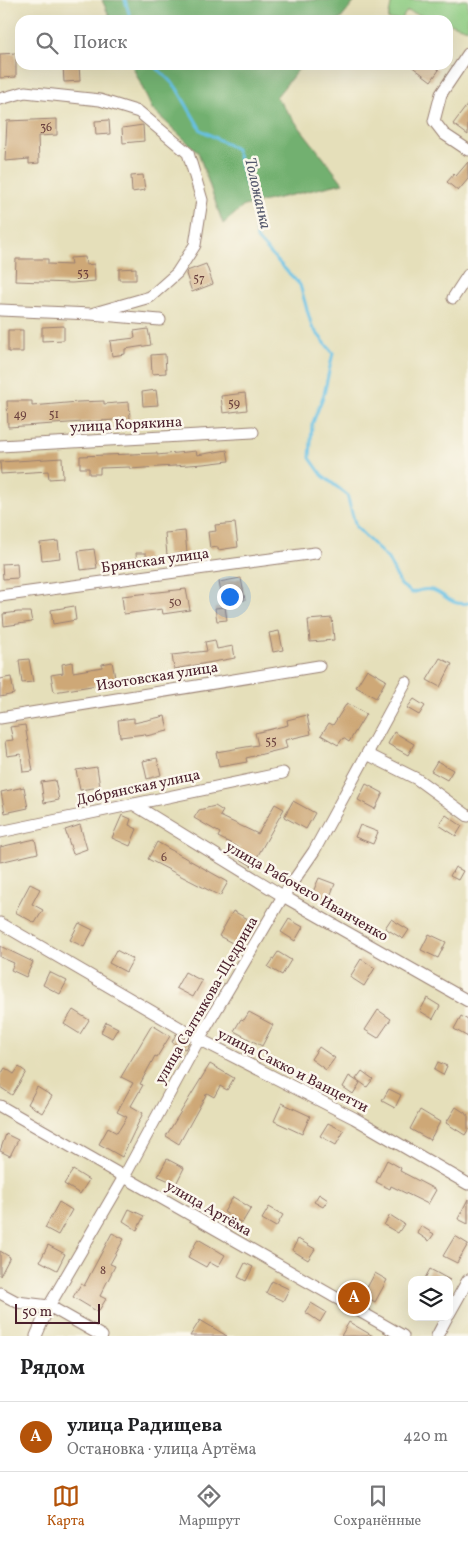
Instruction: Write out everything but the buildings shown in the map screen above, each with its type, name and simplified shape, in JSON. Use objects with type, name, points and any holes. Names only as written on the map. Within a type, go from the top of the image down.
[{"type":"street","points":[[467,56],[441,94],[434,121],[444,134],[468,150]]},
{"type":"street","points":[[0,99],[25,92],[100,100],[139,112],[188,154],[202,200],[195,245],[177,273],[150,297],[91,314]]},
{"type":"street","points":[[453,298],[468,275]]},
{"type":"street","points":[[0,310],[91,314],[160,320]]},
{"type":"street","name":"улица Корякина","points":[[0,446],[253,432]]},
{"type":"street","name":"Брянская улица","points":[[0,596],[315,553]]},
{"type":"street","name":"Изотовская улица","points":[[0,718],[319,666]]},
{"type":"street","name":"улица Салтыкова-Щедрина","points":[[36,1336],[49,1306],[124,1178],[199,1039],[283,896],[314,851],[406,682]]},
{"type":"street","points":[[367,754],[417,779],[468,816]]},
{"type":"street","name":"Добрянская улица","points":[[0,832],[165,796],[283,773]]},
{"type":"street","name":"улица Рабочего Иванченко","points":[[133,804],[283,896],[468,1001]]},
{"type":"street","name":"улица Сакко и Ванцетти","points":[[0,922],[199,1039],[354,1118],[468,1184]]},
{"type":"street","name":"улица Артёма","points":[[0,1106],[403,1336]]},
{"type":"street","points":[[453,1307],[468,1280]]},
{"type":"street","points":[[0,1293],[17,1302],[49,1306],[102,1336]]},
{"type":"street","points":[[437,1336],[445,1321]]},
{"type":"green space","points":[[102,0],[356,0],[344,15],[109,15]]},
{"type":"green space","points":[[392,0],[468,0],[468,29],[453,24],[453,15],[420,15],[407,11],[404,15],[389,15]]},
{"type":"green space","points":[[134,70],[298,70],[276,97],[343,183],[244,206],[223,224],[198,152],[152,109]]},
{"type":"waterway","name":"Толожанка","points":[[125,0],[130,15]]},
{"type":"waterway","name":"Толожанка","points":[[159,70],[176,87],[201,130],[236,149],[253,206],[257,239],[300,285],[312,327],[333,353],[324,394],[312,425],[310,458],[322,475],[347,495],[356,527],[388,559],[401,585],[412,593],[430,590],[453,602],[468,603]]},
{"type":"place","name":"улица Радищева","points":[[354,1298]]}]
